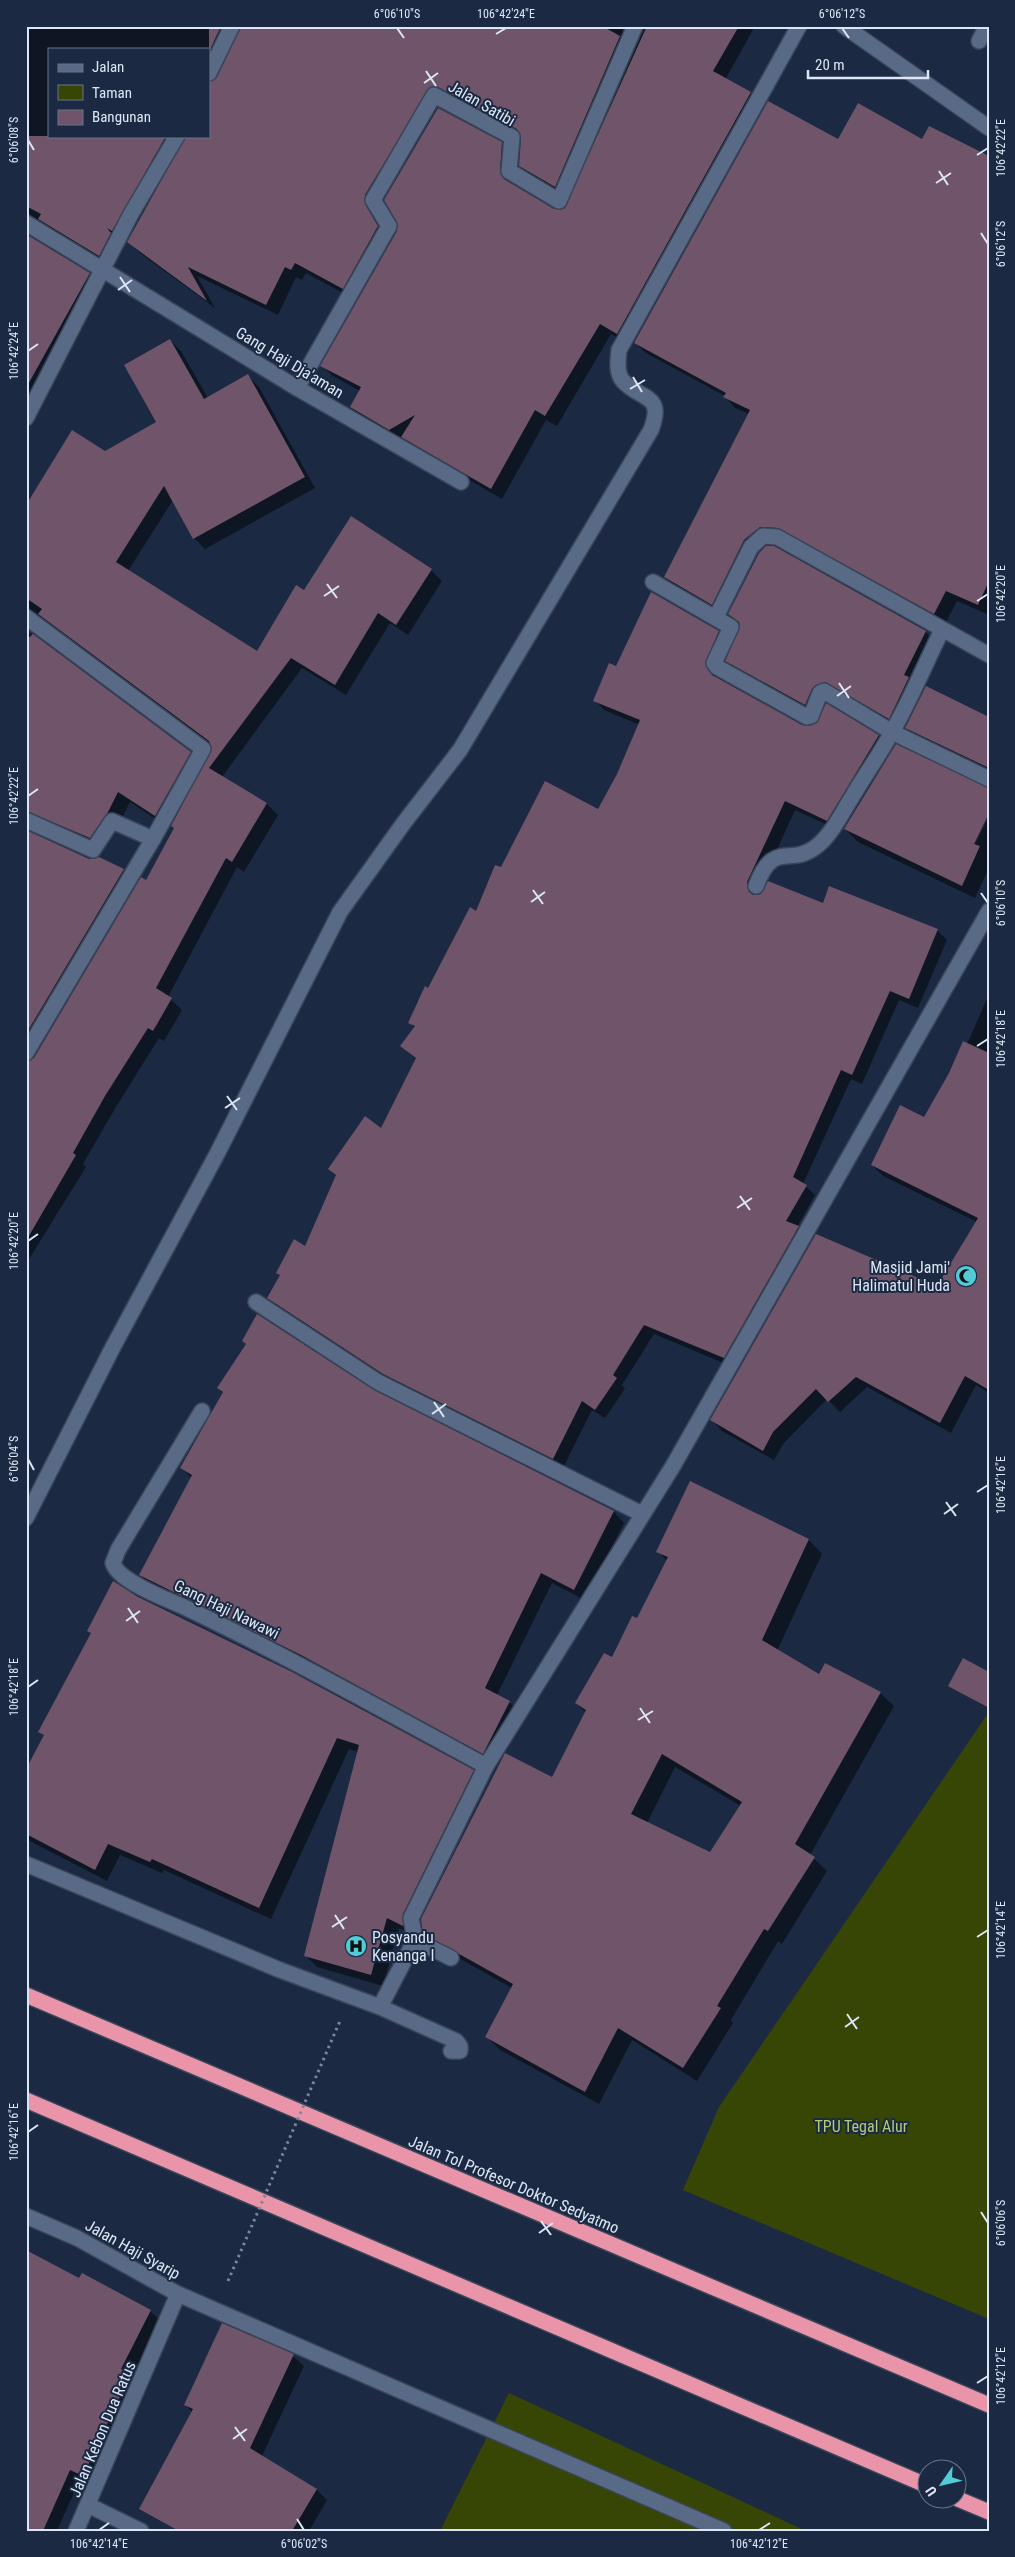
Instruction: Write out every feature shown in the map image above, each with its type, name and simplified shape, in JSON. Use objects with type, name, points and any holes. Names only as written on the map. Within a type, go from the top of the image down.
[{"type":"highway","name":"Jalan Tol Profesor Doktor Sedyatmo","points":[[26,1995],[989,2405]]},
{"type":"highway","points":[[26,2100],[918,2482]]},
{"type":"highway","points":[[968,2503],[989,2512]]},
{"type":"street","points":[[210,71],[232,26]]},
{"type":"street","name":"Jalan Satibi","points":[[297,388],[389,226],[373,200],[434,95],[512,137],[509,171],[560,201],[636,26]]},
{"type":"street","points":[[26,1518],[113,1347],[217,1154],[340,912],[403,824],[460,750],[652,430],[656,409],[654,402],[622,380],[618,365],[620,350],[799,26]]},
{"type":"street","points":[[844,26],[989,128]]},
{"type":"street","points":[[979,41],[987,26]]},
{"type":"street","points":[[26,418],[131,214],[176,138]]},
{"type":"street","name":"Gang Haji Dja'aman","points":[[26,223],[297,388],[461,482]]},
{"type":"street","points":[[716,617],[751,547],[763,536],[787,542],[989,656]]},
{"type":"street","points":[[653,582],[731,627],[714,663],[717,667],[807,717],[811,716],[820,693],[824,691],[892,732],[989,779]]},
{"type":"street","points":[[26,617],[203,749],[153,839],[26,1053]]},
{"type":"street","points":[[756,886],[764,866],[770,860],[786,854],[800,854],[817,846],[833,827],[892,732],[942,630]]},
{"type":"street","points":[[26,820],[93,850],[112,822],[153,839]]},
{"type":"street","points":[[380,2007],[415,1940],[411,1918],[486,1766],[673,1466],[989,911]]},
{"type":"street","points":[[256,1302],[378,1382],[642,1514]]},
{"type":"street","name":"Gang Haji Nawawi","points":[[202,1411],[118,1550],[113,1563],[115,1570],[138,1585],[270,1648],[486,1766]]},
{"type":"street","points":[[26,1864],[280,1970],[380,2007],[456,2040],[460,2046],[460,2051],[451,2051]]},
{"type":"street","points":[[415,1940],[451,1958]]},
{"type":"street","name":"Jalan Haji Syarip","points":[[26,2216],[78,2238],[178,2294],[159,2340]]},
{"type":"street","points":[[178,2294],[724,2531]]},
{"type":"street","name":"Jalan Kebon Dua Ratus","points":[[76,2531],[159,2340]]},
{"type":"street","points":[[88,2505],[141,2531]]},
{"type":"path","points":[[228,2281],[340,2021]]},
{"type":"green space","name":"TPU Tegal Alur","points":[[989,1712],[989,2319],[683,2190],[719,2107]]},
{"type":"green space","points":[[509,2393],[806,2531],[440,2531]]},
{"type":"building","points":[[209,26],[221,26],[210,50]]},
{"type":"building","points":[[241,26],[602,26],[620,36],[555,187],[519,166],[521,137],[517,129],[438,87],[430,87],[365,195],[365,204],[378,226],[343,289],[295,263],[291,270],[285,267],[266,305],[188,267],[207,301],[127,242],[185,138],[210,138],[210,81],[217,77]]},
{"type":"building","points":[[647,26],[739,26],[713,71],[751,92],[617,334],[600,324],[545,416],[535,410],[491,489],[401,437],[415,415],[389,430],[350,407],[361,387],[320,366],[397,231],[397,222],[384,200],[438,108],[502,142],[500,171],[504,179],[554,209],[564,209]]},
{"type":"building","points":[[768,101],[838,139],[858,103],[922,139],[929,126],[989,156],[989,581],[978,605],[946,591],[934,614],[778,528],[760,527],[744,540],[712,605],[664,577],[750,410],[723,397],[726,393],[634,343]]},
{"type":"building","points":[[26,136],[48,136],[48,138],[165,138],[112,231],[107,228],[111,233],[99,256],[38,219],[41,214],[26,206]]},
{"type":"building","points":[[29,236],[90,273],[26,388],[26,240]]},
{"type":"building","points":[[170,339],[204,399],[248,374],[305,477],[193,539],[164,486],[116,562],[257,651],[296,585],[304,590],[351,516],[432,569],[396,625],[378,613],[335,685],[291,658],[209,768],[267,803],[232,862],[226,858],[156,988],[172,998],[153,1031],[148,1028],[105,1096],[73,1153],[76,1155],[26,1241],[26,1062],[34,1058],[141,877],[146,880],[174,828],[171,826],[212,749],[209,741],[38,614],[42,609],[26,598],[26,505],[72,430],[105,451],[156,422],[124,365]]},
{"type":"building","points":[[766,546],[774,546],[926,631],[904,675],[909,677],[889,719],[825,682],[816,685],[812,689],[805,705],[725,661],[740,627],[739,622],[728,614],[759,553]]},
{"type":"building","points":[[651,592],[719,631],[705,663],[712,675],[802,725],[809,726],[817,723],[826,703],[879,735],[827,821],[785,801],[747,882],[749,892],[753,895],[761,894],[768,881],[823,903],[829,886],[938,929],[909,999],[890,991],[852,1075],[841,1070],[793,1177],[807,1185],[786,1221],[799,1226],[724,1358],[644,1325],[613,1375],[617,1378],[595,1410],[582,1401],[553,1459],[383,1374],[267,1298],[280,1275],[276,1273],[294,1239],[305,1246],[336,1175],[328,1169],[365,1116],[381,1128],[416,1058],[400,1046],[415,1026],[408,1023],[425,986],[428,988],[470,907],[476,911],[495,865],[501,867],[545,781],[598,809],[617,774],[640,720],[593,701],[609,663],[616,666]]},
{"type":"building","points":[[33,634],[191,752],[155,816],[118,792],[108,812],[90,838],[26,811],[26,640]]},
{"type":"building","points":[[926,686],[989,717],[989,768],[905,728]]},
{"type":"building","points":[[896,744],[989,788],[989,813],[974,844],[980,846],[962,886],[844,829]]},
{"type":"building","points":[[26,830],[89,859],[99,857],[124,869],[26,1034]]},
{"type":"building","points":[[963,1041],[989,1053],[989,1390],[965,1376],[940,1423],[856,1377],[828,1402],[816,1389],[773,1432],[763,1451],[710,1420],[816,1234],[937,1286],[978,1218],[871,1165],[900,1105],[924,1117],[949,1073]]},
{"type":"building","points":[[257,1314],[374,1390],[614,1511],[574,1590],[541,1573],[485,1688],[510,1701],[483,1754],[301,1655],[139,1575],[192,1475],[180,1468],[223,1392],[217,1388],[246,1344],[242,1341]]},
{"type":"building","points":[[690,1481],[809,1539],[762,1640],[819,1674],[825,1663],[881,1692],[795,1844],[815,1857],[768,1931],[764,1929],[717,2006],[721,2008],[683,2068],[618,2028],[585,2092],[485,2037],[513,1984],[423,1934],[421,1919],[505,1753],[552,1777],[586,1710],[575,1703],[604,1653],[612,1657],[632,1616],[637,1618],[668,1557],[656,1552]],"holes":[[[662,1754],[742,1802],[710,1852],[631,1814]]]},
{"type":"building","points":[[113,1581],[138,1597],[292,1672],[474,1770],[403,1914],[403,1926],[387,1918],[371,1975],[304,1956],[359,1745],[337,1738],[259,1908],[152,1859],[150,1862],[108,1844],[95,1870],[26,1834],[26,1769],[44,1735],[38,1732],[91,1633],[87,1631]]},
{"type":"building","points":[[963,1658],[989,1672],[989,1708],[948,1686]]},
{"type":"building","points":[[26,2250],[79,2278],[82,2273],[151,2310],[121,2369],[131,2373],[83,2476],[70,2470],[43,2531],[26,2531]]},
{"type":"building","points":[[222,2323],[294,2354],[250,2448],[317,2489],[292,2531],[179,2531],[139,2509],[193,2409],[184,2405]]},
{"type":"place","name":"Masjid Jami' Halimatul Huda","points":[[966,1276]]},
{"type":"place","name":"Posyandu Kenanga I","points":[[356,1946]]}]
